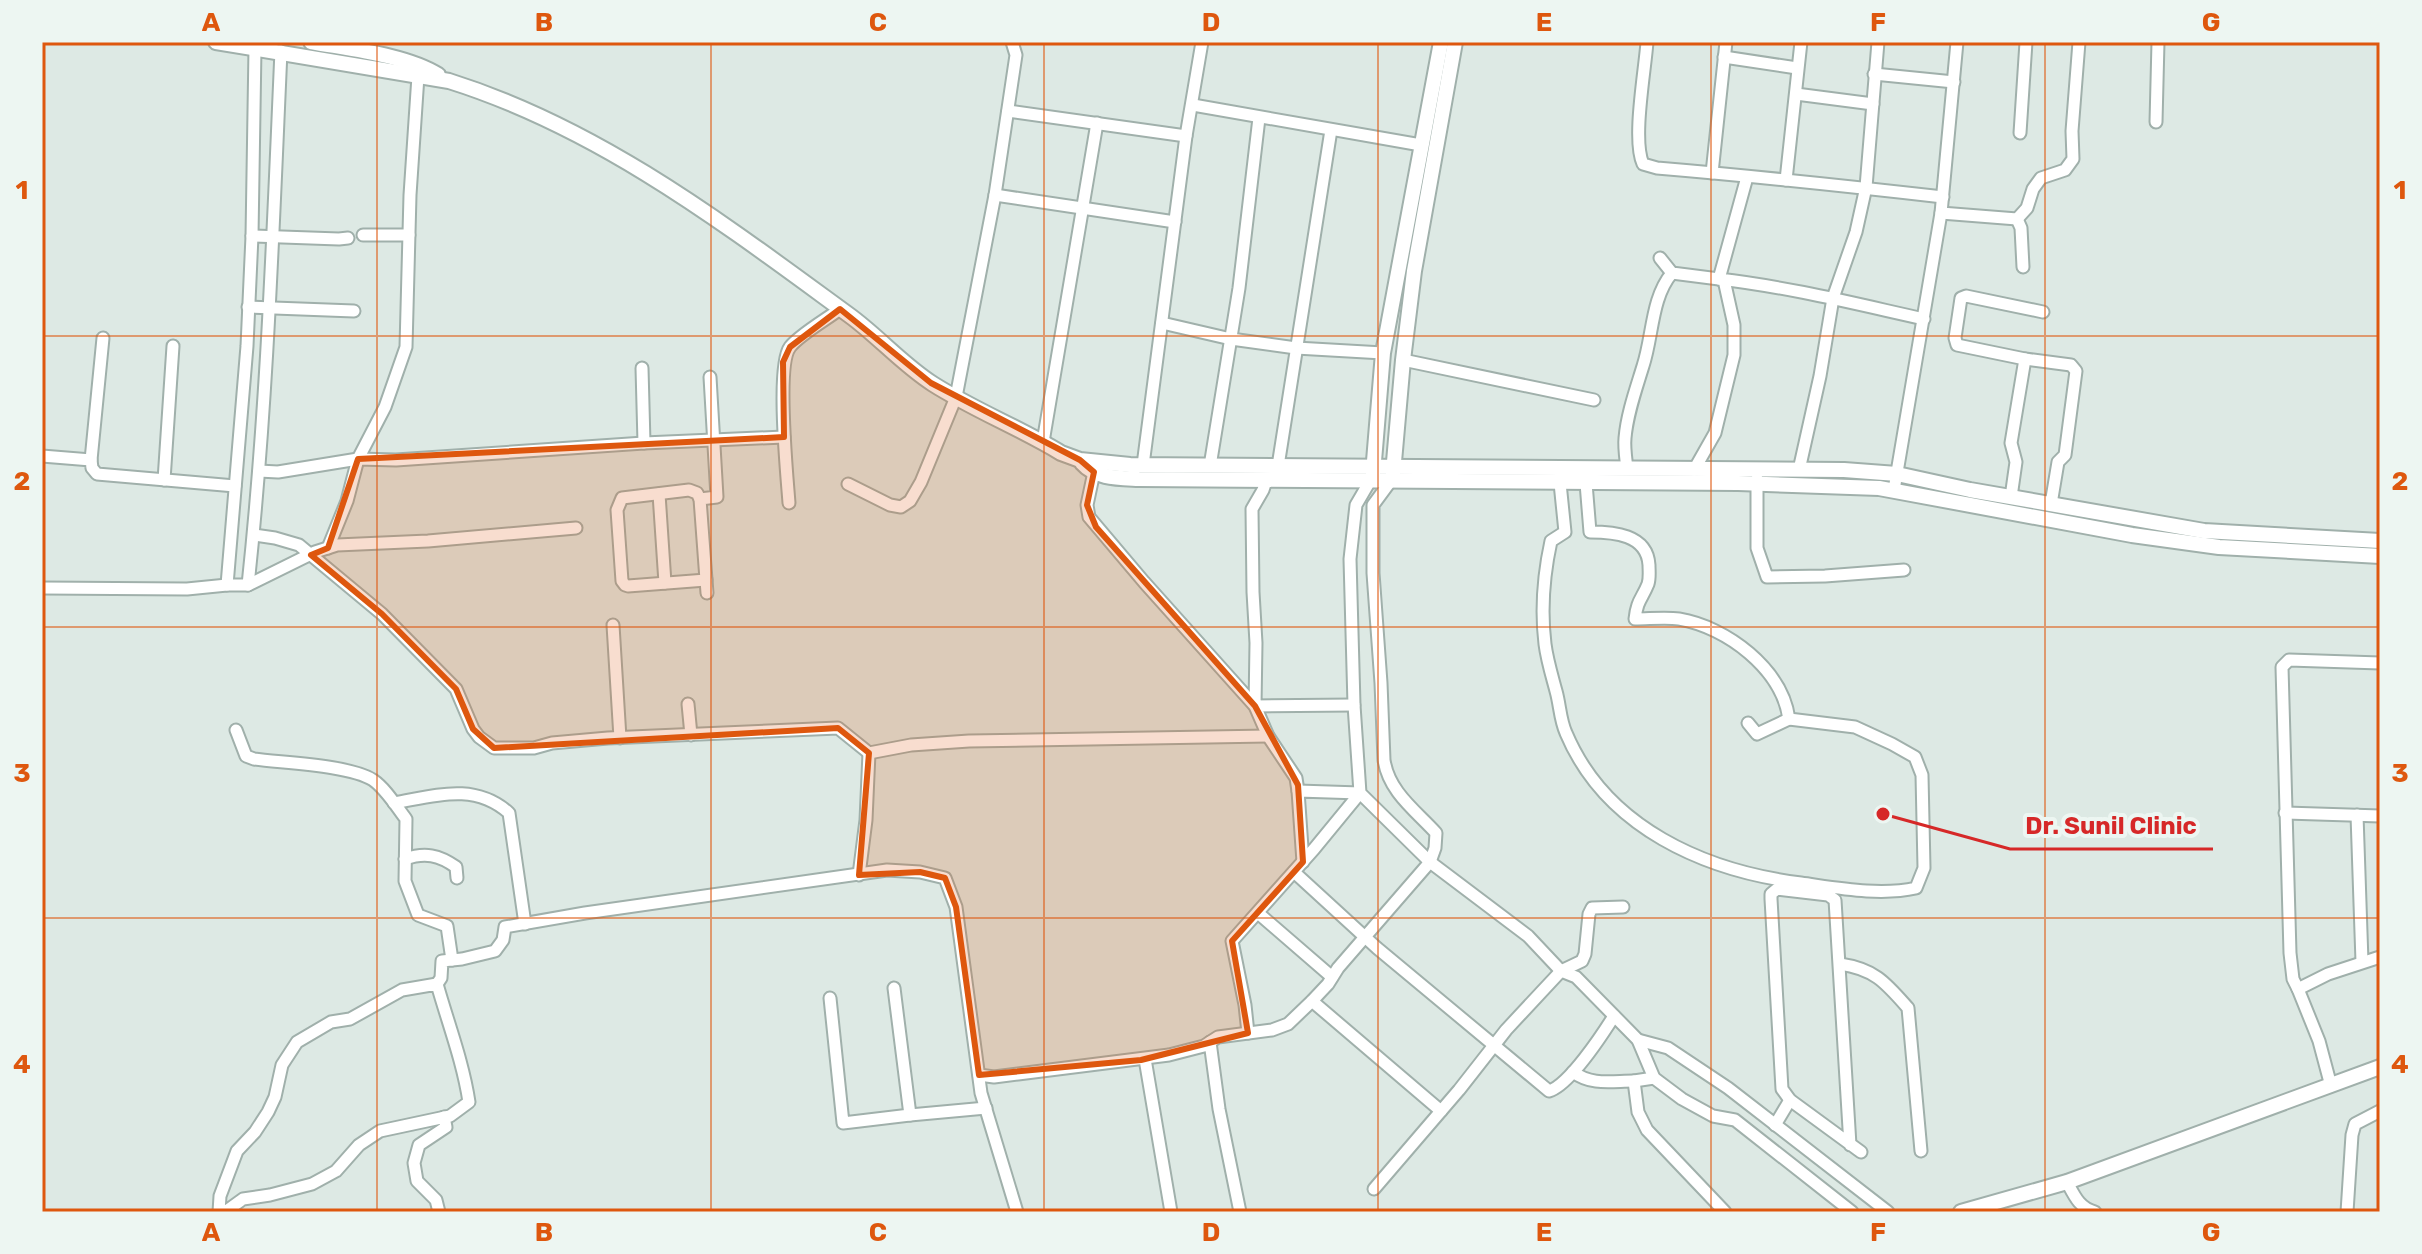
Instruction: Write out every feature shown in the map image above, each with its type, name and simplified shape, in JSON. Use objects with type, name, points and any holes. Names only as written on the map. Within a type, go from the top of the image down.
[{"type":"street","points":[[216,42],[281,47],[421,73]]},
{"type":"street","points":[[311,42],[360,50],[479,90],[577,133],[707,212],[840,309],[931,383],[1061,453],[1080,460],[1086,468],[1143,465],[1278,466],[1372,474]]},
{"type":"street","points":[[848,484],[890,505],[901,507],[910,501],[956,397],[995,195],[1016,55],[1012,42]]},
{"type":"street","points":[[1143,465],[1186,136],[1202,42]]},
{"type":"street","points":[[979,1075],[994,1077],[1145,1059],[1169,1055],[1218,1037],[1272,1030],[1288,1024],[1312,1001],[1430,862],[1436,833],[1399,795],[1386,772],[1384,760],[1373,573],[1373,505],[1392,474],[1441,42]]},
{"type":"street","points":[[1455,42],[1428,147],[1383,353],[1372,474],[1356,505],[1350,559],[1360,793],[1430,862],[1528,936],[1561,971],[1576,977],[1638,1040],[1654,1078],[1682,1099],[1713,1116],[1735,1120],[1852,1212]]},
{"type":"street","points":[[1647,42],[1638,131],[1638,154],[1643,164],[1657,168],[1943,197]]},
{"type":"street","points":[[1712,173],[1726,42]]},
{"type":"street","points":[[1786,180],[1801,42]]},
{"type":"street","points":[[1799,470],[1833,298],[1856,232],[1866,187],[1878,42]]},
{"type":"street","points":[[1894,490],[1941,213],[1957,42]]},
{"type":"street","points":[[2020,133],[2026,42]]},
{"type":"street","points":[[2017,219],[2027,208],[2033,189],[2041,178],[2065,170],[2073,159],[2072,131],[2079,42]]},
{"type":"street","points":[[2156,122],[2158,42]]},
{"type":"street","points":[[227,585],[247,346],[255,45]]},
{"type":"street","points":[[248,585],[269,308],[281,47]]},
{"type":"street","points":[[1724,57],[1797,68]]},
{"type":"street","points":[[328,548],[347,501],[358,459],[385,407],[406,347],[409,235],[421,73]]},
{"type":"street","points":[[1874,74],[1954,82]]},
{"type":"street","points":[[1796,94],[1873,104]]},
{"type":"street","points":[[1193,105],[1428,147]]},
{"type":"street","points":[[1008,111],[1186,136]]},
{"type":"street","points":[[1210,466],[1239,288],[1259,118]]},
{"type":"street","points":[[1043,442],[1097,123]]},
{"type":"street","points":[[1278,466],[1331,130]]},
{"type":"street","points":[[1694,470],[1715,433],[1734,355],[1734,325],[1722,279],[1747,177]]},
{"type":"street","points":[[995,195],[1175,222]]},
{"type":"street","points":[[1941,213],[2017,219]]},
{"type":"street","points":[[2017,219],[2021,228],[2023,267]]},
{"type":"street","points":[[363,235],[409,235]]},
{"type":"street","points":[[252,236],[348,238]]},
{"type":"street","points":[[1660,258],[1672,273],[1833,298],[1924,319]]},
{"type":"street","points":[[1627,469],[1625,438],[1637,382],[1658,298],[1663,284],[1672,273]]},
{"type":"street","points":[[2043,312],[1966,296],[1961,298],[1955,338],[1957,345],[2071,365],[2076,371],[2065,455],[2058,462],[2051,504]]},
{"type":"street","points":[[248,307],[354,311]]},
{"type":"street","points":[[789,503],[783,362],[790,347],[840,309]]},
{"type":"street","points":[[1162,323],[1231,339],[1296,348],[1383,353]]},
{"type":"street","points":[[103,338],[91,460],[97,474],[235,486]]},
{"type":"street","points":[[164,480],[173,346]]},
{"type":"street","points":[[2011,497],[2016,462],[2011,443],[2025,359]]},
{"type":"street","points":[[1403,360],[1594,400]]},
{"type":"street","points":[[642,368],[644,443]]},
{"type":"street","points":[[700,499],[717,497],[710,377]]},
{"type":"street","points":[[259,471],[278,472],[358,459],[396,460],[784,437]]},
{"type":"street","points":[[42,456],[91,460]]},
{"type":"street","points":[[1096,467],[1109,477],[1266,481],[1372,474],[1694,470],[1894,490],[2132,535],[2219,547],[2380,556]]},
{"type":"street","points":[[1096,467],[1087,505],[1089,517],[1255,706],[1268,736],[1296,778],[1303,862]]},
{"type":"street","points":[[1392,474],[1586,483],[1757,477],[1799,470],[1844,470],[1897,474],[2204,531],[2380,541]]},
{"type":"street","points":[[1757,477],[1757,548],[1767,577],[1904,570]]},
{"type":"street","points":[[1255,706],[1252,509],[1266,481]]},
{"type":"street","points":[[1560,483],[1565,532],[1551,541],[1546,565],[1545,644],[1566,732],[1594,781],[1624,813],[1649,832],[1688,854],[1724,867],[1769,879],[1825,886],[1898,892],[1916,888],[1924,868],[1922,775],[1915,757],[1855,727],[1789,719],[1757,734],[1748,723]]},
{"type":"street","points":[[1586,483],[1590,532],[1617,532],[1635,540],[1649,560],[1649,582],[1637,603],[1635,619],[1678,619],[1709,628],[1745,650],[1768,670],[1787,704],[1789,719]]},
{"type":"street","points":[[706,580],[625,585],[622,581],[618,506],[622,498],[693,491],[700,499],[707,593]]},
{"type":"street","points":[[659,494],[665,583]]},
{"type":"street","points":[[42,588],[187,589],[248,585],[337,545],[428,541],[576,528]]},
{"type":"street","points":[[254,535],[299,545],[382,614],[456,689],[473,729],[494,748],[534,748],[552,743],[620,738],[838,728],[869,753],[911,745],[969,741],[1268,736]]},
{"type":"street","points":[[613,625],[620,738]]},
{"type":"street","points":[[2331,1086],[2323,1054],[2293,979],[2282,667],[2289,660],[2380,663]]},
{"type":"street","points":[[688,704],[691,735]]},
{"type":"street","points":[[1255,706],[1354,705]]},
{"type":"street","points":[[236,730],[246,756],[347,771],[371,779],[394,803],[406,819],[405,881],[418,915],[447,926],[452,960]]},
{"type":"street","points":[[859,875],[866,820],[869,753]]},
{"type":"street","points":[[1298,791],[1360,793]]},
{"type":"street","points":[[394,803],[466,792],[499,804],[509,813],[525,924]]},
{"type":"street","points":[[1248,1033],[1232,941],[1360,793]]},
{"type":"street","points":[[2285,813],[2380,816]]},
{"type":"street","points":[[2357,815],[2362,962]]},
{"type":"street","points":[[405,859],[429,854],[447,860],[456,867],[457,878]]},
{"type":"street","points":[[219,1212],[220,1196],[237,1151],[268,1112],[275,1097],[282,1065],[297,1042],[331,1022],[350,1019],[402,990],[437,984],[441,978],[442,961],[495,951],[503,940],[505,927],[887,870],[945,878],[956,907],[986,1108],[1017,1212]]},
{"type":"street","points":[[1294,872],[1549,1091],[1556,1089],[1573,1072],[1614,1016]]},
{"type":"street","points":[[1850,1145],[1836,905],[1832,896],[1773,890],[1771,899],[1782,1089],[1790,1100],[1850,1145],[1861,1152]]},
{"type":"street","points":[[1374,1189],[1561,971],[1584,958],[1592,908],[1623,907]]},
{"type":"street","points":[[1258,913],[1332,977]]},
{"type":"street","points":[[2298,989],[2328,974],[2380,957]]},
{"type":"street","points":[[1840,964],[1870,971],[1908,1008],[1921,1151]]},
{"type":"street","points":[[225,1212],[243,1199],[312,1184],[336,1171],[359,1145],[380,1131],[450,1116],[469,1102],[465,1071],[437,984]]},
{"type":"street","points":[[894,988],[910,1115]]},
{"type":"street","points":[[830,998],[843,1123],[986,1108]]},
{"type":"street","points":[[1312,1001],[1441,1111]]},
{"type":"street","points":[[1638,1040],[1668,1048],[1728,1088],[1888,1212]]},
{"type":"street","points":[[1210,1042],[1221,1120],[1240,1212]]},
{"type":"street","points":[[1145,1059],[1171,1212]]},
{"type":"street","points":[[1961,1212],[2067,1182],[2380,1067]]},
{"type":"street","points":[[1573,1072],[1591,1081],[1654,1078]]},
{"type":"street","points":[[1634,1081],[1638,1112],[1647,1130],[1725,1212]]},
{"type":"street","points":[[1775,1125],[1790,1100]]},
{"type":"street","points":[[1735,1120],[1747,1104]]},
{"type":"street","points":[[2347,1212],[2355,1124],[2380,1111]]},
{"type":"street","points":[[439,1212],[436,1200],[417,1181],[414,1163],[419,1145],[446,1127],[444,1117]]},
{"type":"street","points":[[2067,1182],[2076,1206],[2095,1212]]},
{"type":"highlighted area","points":[[840,309],[931,383],[1080,460],[1094,472],[1087,505],[1096,527],[1255,706],[1298,785],[1303,862],[1232,941],[1248,1033],[1141,1060],[979,1075],[956,907],[945,878],[920,872],[859,875],[869,753],[838,728],[494,748],[473,729],[456,689],[382,614],[311,555],[328,548],[358,459],[784,437],[783,362],[790,347]]},
{"type":"place","name":"Dr. Sunil Clinic","points":[[1883,814]]}]
